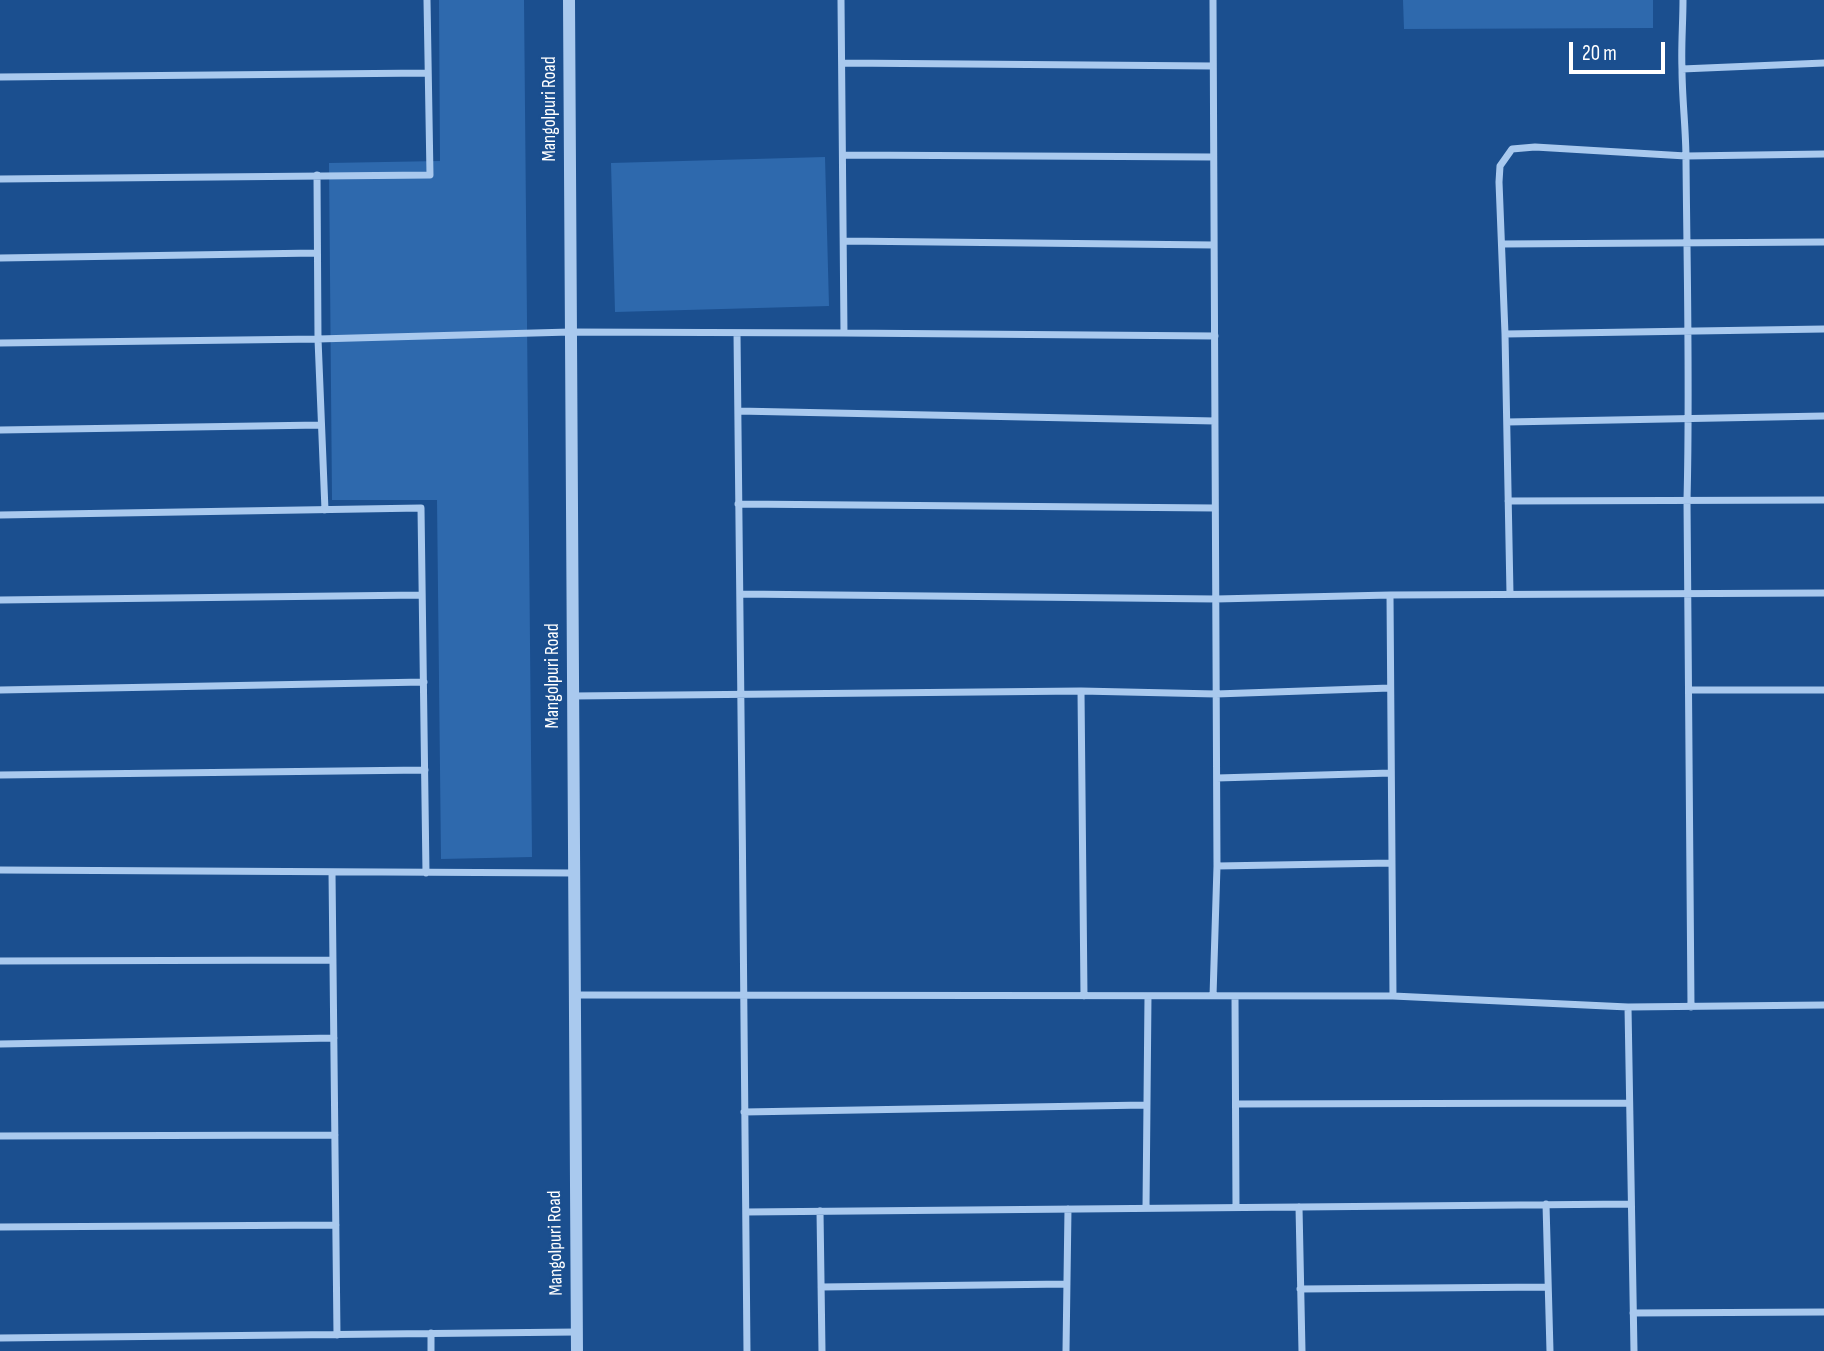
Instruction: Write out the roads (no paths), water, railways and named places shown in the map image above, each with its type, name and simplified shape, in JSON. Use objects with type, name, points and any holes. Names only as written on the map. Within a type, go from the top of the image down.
[{"type":"street","points":[[0,179],[430,175],[427,0]]},
{"type":"street","name":"Mangolpuri Road","points":[[569,0],[577,1351]]},
{"type":"street","points":[[841,0],[844,332]]},
{"type":"street","points":[[1213,0],[1217,778],[1213,996]]},
{"type":"street","points":[[1683,0],[1682,69],[1689,331],[1687,500],[1691,1007]]},
{"type":"street","points":[[842,63],[1213,66]]},
{"type":"street","points":[[1682,69],[1824,63]]},
{"type":"street","points":[[0,77],[428,73]]},
{"type":"street","points":[[1510,594],[1500,166],[1512,149],[1535,147],[1686,156],[1824,155]]},
{"type":"street","points":[[843,155],[1213,157]]},
{"type":"street","points":[[317,176],[318,339],[325,510]]},
{"type":"street","points":[[844,241],[1214,245]]},
{"type":"street","points":[[1502,244],[1824,242]]},
{"type":"street","points":[[0,258],[316,253]]},
{"type":"street","points":[[1504,334],[1824,328]]},
{"type":"street","points":[[0,343],[318,339],[570,332],[1214,336]]},
{"type":"street","points":[[737,332],[747,1351]]},
{"type":"street","points":[[738,411],[1215,421]]},
{"type":"street","points":[[1507,422],[1824,416]]},
{"type":"street","points":[[0,430],[321,425]]},
{"type":"street","points":[[1508,501],[1824,500]]},
{"type":"street","points":[[738,504],[1215,508]]},
{"type":"street","points":[[0,515],[421,508],[426,873]]},
{"type":"street","points":[[740,594],[1216,599],[1390,594],[1824,593]]},
{"type":"street","points":[[1390,594],[1393,996]]},
{"type":"street","points":[[0,600],[422,595]]},
{"type":"street","points":[[0,690],[424,682]]},
{"type":"street","points":[[572,696],[1081,691],[1216,694],[1390,688]]},
{"type":"street","points":[[1689,690],[1824,690]]},
{"type":"street","points":[[1081,691],[1084,996]]},
{"type":"street","points":[[0,775],[425,769]]},
{"type":"street","points":[[1217,778],[1391,773]]},
{"type":"street","points":[[1217,866],[1392,863]]},
{"type":"street","points":[[0,870],[573,873]]},
{"type":"street","points":[[332,872],[337,1335]]},
{"type":"street","points":[[0,961],[333,960]]},
{"type":"street","points":[[574,995],[1393,996],[1628,1007],[1824,1005]]},
{"type":"street","points":[[1146,1208],[1148,996]]},
{"type":"street","points":[[1235,996],[1237,1207]]},
{"type":"street","points":[[1628,1007],[1633,1351]]},
{"type":"street","points":[[0,1044],[334,1038]]},
{"type":"street","points":[[1236,1104],[1629,1103]]},
{"type":"street","points":[[744,1112],[1146,1105]]},
{"type":"street","points":[[0,1136],[335,1135]]},
{"type":"street","points":[[1546,1204],[1550,1351]]},
{"type":"street","points":[[746,1212],[1631,1204]]},
{"type":"street","points":[[1299,1207],[1301,1351]]},
{"type":"street","points":[[1066,1351],[1068,1209]]},
{"type":"street","points":[[820,1211],[822,1351]]},
{"type":"street","points":[[0,1227],[336,1225]]},
{"type":"street","points":[[821,1287],[1067,1284]]},
{"type":"street","points":[[1300,1289],[1548,1287]]},
{"type":"street","points":[[1633,1313],[1824,1312]]},
{"type":"street","points":[[0,1338],[576,1332]]},
{"type":"street","points":[[431,1334],[431,1351]]}]
